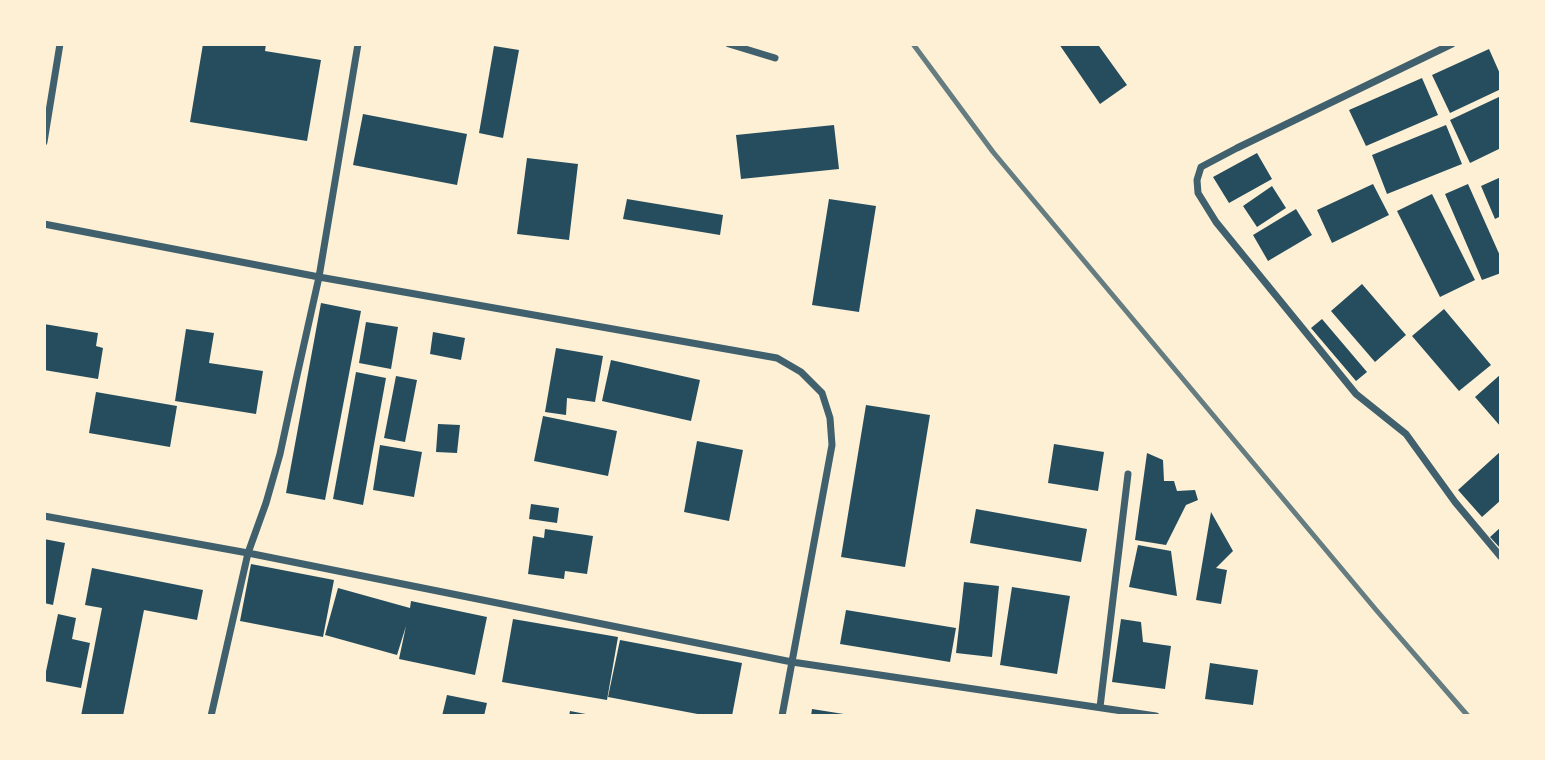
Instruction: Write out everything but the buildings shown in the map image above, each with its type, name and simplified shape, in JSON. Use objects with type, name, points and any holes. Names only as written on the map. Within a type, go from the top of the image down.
[{"type":"street","points":[[44,142],[60,44]]},
{"type":"street","points":[[211,716],[248,553],[280,454],[319,276],[358,44]]},
{"type":"street","points":[[729,44],[775,58]]},
{"type":"street","points":[[1452,44],[1201,167],[1197,180],[1198,193],[1216,222],[1356,394],[1406,434],[1455,502],[1501,557]]},
{"type":"street","points":[[44,224],[776,358],[801,372],[822,393],[830,418],[832,445],[782,716]]},
{"type":"street","points":[[1100,707],[1128,474]]},
{"type":"street","points":[[44,516],[248,553],[792,662],[1156,716]]},
{"type":"railway","points":[[913,44],[993,152],[1468,716]]}]
